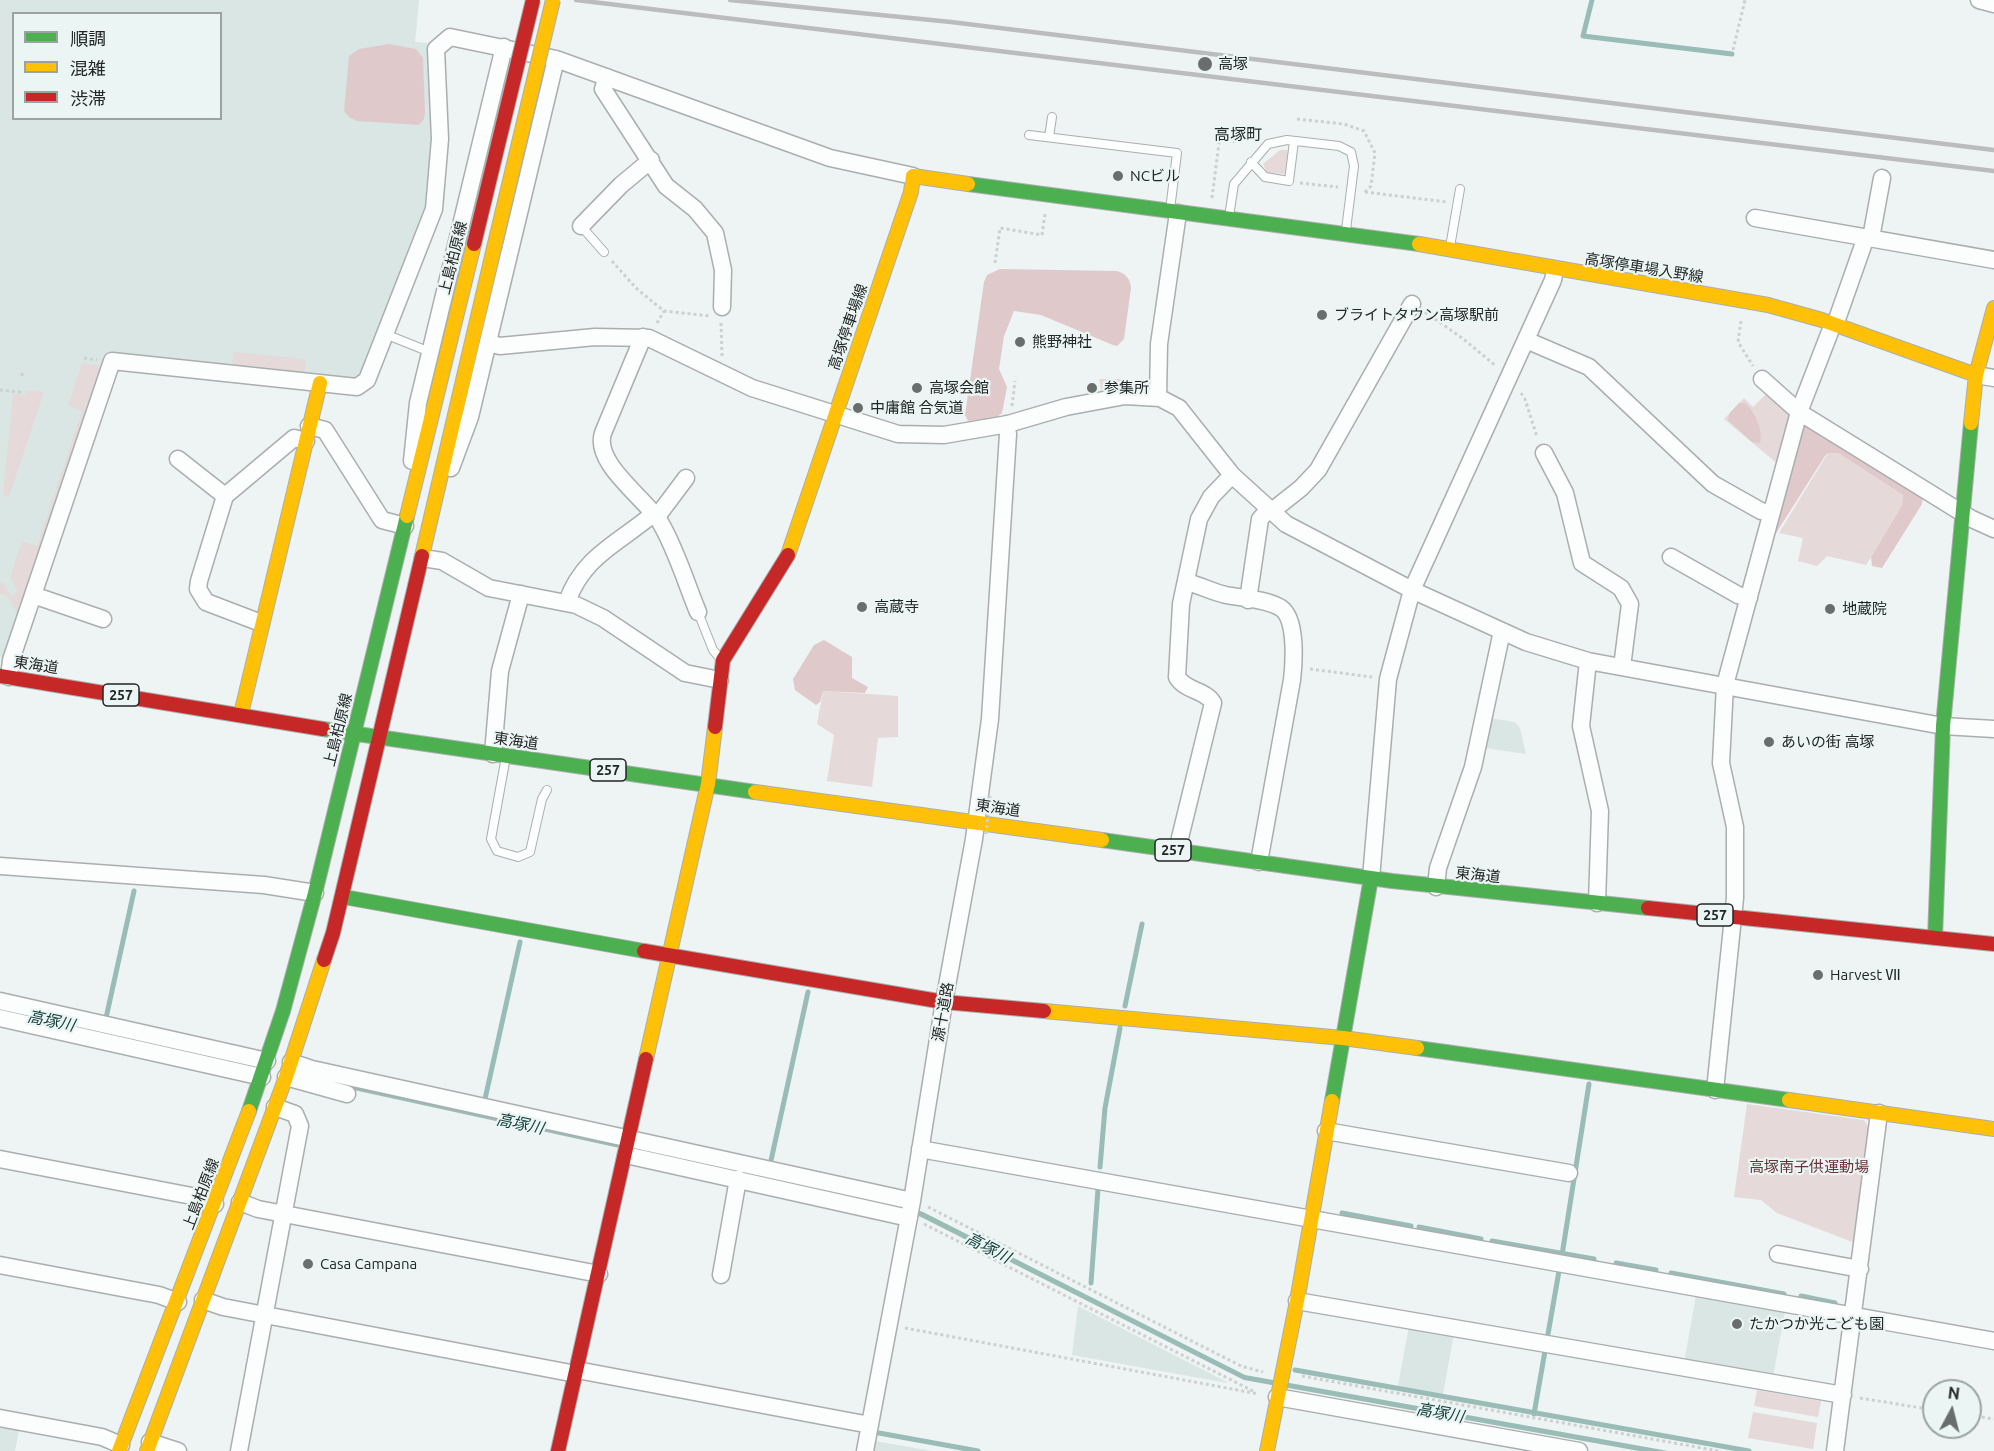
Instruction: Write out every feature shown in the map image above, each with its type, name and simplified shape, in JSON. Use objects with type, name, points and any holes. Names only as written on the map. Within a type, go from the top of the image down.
[{"type":"main road","name":"上島柏原線","points":[[120,1448],[178,1302],[265,1069],[315,893],[532,0]]},
{"type":"main road","points":[[149,1447],[289,1069],[344,897],[553,0]]},
{"type":"main road","points":[[913,176],[1229,220]]},
{"type":"main road","name":"高塚停車場線","points":[[558,1451],[708,784],[723,660],[788,555],[911,192],[913,176]]},
{"type":"main road","name":"高塚停車場入野線","points":[[1229,220],[1346,233],[1744,301],[1795,312],[1834,324],[1976,375]]},
{"type":"main road","points":[[1935,938],[1943,726],[1962,513],[1976,375],[1994,308]]},
{"type":"main road","points":[[241,714],[320,383]]},
{"type":"main road","name":"東海道","points":[[4,677],[499,755],[1371,879],[1994,944]]},
{"type":"main road","points":[[1267,1451],[1297,1301],[1371,879]]},
{"type":"main road","points":[[344,897],[670,956],[944,1002],[1342,1038],[1994,1129]]},
{"type":"street","points":[[1979,0],[1994,4]]},
{"type":"street","points":[[4,677],[112,361],[357,387],[367,380],[434,209],[440,139],[436,49],[450,37],[556,59],[830,158],[913,176]]},
{"type":"street","points":[[411,505],[412,451],[418,403],[504,47]]},
{"type":"street","points":[[433,511],[470,417],[556,59]]},
{"type":"street","points":[[607,77],[603,88],[666,186],[695,209],[718,238],[724,281],[721,311]]},
{"type":"street","points":[[581,226],[621,185],[651,160]]},
{"type":"street","points":[[1715,1090],[1734,917],[1735,826],[1721,764],[1725,685],[1799,412],[1868,238],[1882,178]]},
{"type":"street","points":[[1158,398],[1159,344],[1174,213]]},
{"type":"street","points":[[1755,218],[1994,260]]},
{"type":"street","points":[[1371,879],[1388,679],[1412,590],[1553,280],[1555,270]]},
{"type":"street","points":[[1248,600],[1260,519],[1301,488],[1318,470],[1412,304]]},
{"type":"street","points":[[488,343],[500,346],[561,339],[643,337],[657,341],[752,388],[887,432],[908,435],[944,435],[1006,424],[1076,405],[1125,396],[1158,398],[1179,408],[1232,475],[1293,528],[1412,590],[1536,646],[1588,661],[1943,726],[1994,729]]},
{"type":"street","points":[[643,337],[603,433],[601,447],[607,460],[655,516],[698,612]]},
{"type":"street","points":[[1526,340],[1590,367],[1714,484],[1761,511],[1771,513]]},
{"type":"street","points":[[1976,375],[1994,378]]},
{"type":"street","points":[[1762,380],[1799,412],[1962,513],[1994,529]]},
{"type":"street","name":"源十道路","points":[[865,1451],[910,1209],[974,839],[990,719],[1008,434],[1006,424]]},
{"type":"street","points":[[261,623],[206,602],[198,589],[225,496],[294,438],[325,430],[382,520],[405,526]]},
{"type":"street","points":[[1544,453],[1565,493],[1582,563],[1622,588],[1630,604],[1622,667]]},
{"type":"street","points":[[178,459],[225,496]]},
{"type":"street","points":[[1177,850],[1213,703],[1207,696],[1180,683],[1177,677],[1181,604],[1202,512],[1210,498],[1232,475]]},
{"type":"street","points":[[567,602],[570,592],[597,554],[655,516],[686,478]]},
{"type":"street","points":[[1671,557],[1738,595],[1749,598]]},
{"type":"street","points":[[423,558],[442,561],[489,588],[567,602],[603,618],[685,673],[720,680]]},
{"type":"street","points":[[1186,582],[1215,593],[1273,605],[1287,614],[1292,636],[1293,666],[1282,743],[1259,862]]},
{"type":"street","points":[[499,755],[500,671],[521,594]]},
{"type":"street","points":[[33,596],[103,619]]},
{"type":"street","points":[[1436,887],[1441,859],[1473,767],[1502,631]]},
{"type":"street","points":[[1588,661],[1581,726],[1600,811],[1596,903]]},
{"type":"street","points":[[0,866],[264,885],[315,893]]},
{"type":"street","points":[[0,1001],[265,1069]]},
{"type":"street","points":[[0,1018],[265,1069]]},
{"type":"street","points":[[289,1069],[347,1094]]},
{"type":"street","points":[[289,1069],[312,1069],[628,1147],[910,1209]]},
{"type":"street","points":[[239,1451],[300,1126],[295,1114],[275,1107]]},
{"type":"street","points":[[1835,1451],[1879,1113]]},
{"type":"street","points":[[1326,1131],[1569,1173]]},
{"type":"street","points":[[628,1147],[738,1179],[910,1209]]},
{"type":"street","points":[[920,1149],[1311,1217],[1994,1341]]},
{"type":"street","points":[[0,1159],[197,1197],[215,1204]]},
{"type":"street","points":[[721,1275],[738,1179]]},
{"type":"street","points":[[240,1202],[284,1214],[599,1274]]},
{"type":"street","points":[[1778,1254],[1860,1269]]},
{"type":"street","points":[[0,1265],[159,1295],[178,1302]]},
{"type":"street","points":[[203,1300],[223,1307],[265,1315],[870,1425]]},
{"type":"street","points":[[1297,1301],[1843,1395]]},
{"type":"street","points":[[1280,1383],[1579,1451]]},
{"type":"street","points":[[0,1418],[102,1437],[120,1448]]},
{"type":"street","points":[[149,1447],[178,1451]]},
{"type":"lane","points":[[1049,137],[1052,117]]},
{"type":"lane","points":[[1029,135],[1177,153],[1174,213]]},
{"type":"lane","points":[[1229,220],[1234,183],[1251,162],[1268,144],[1278,140],[1294,141],[1339,146],[1351,152],[1354,166],[1346,233]]},
{"type":"lane","points":[[1251,162],[1265,177],[1289,181],[1294,141]]},
{"type":"lane","points":[[1449,250],[1460,189]]},
{"type":"lane","points":[[581,226],[604,252]]},
{"type":"lane","points":[[385,334],[430,352]]},
{"type":"lane","points":[[698,612],[713,650],[723,660]]},
{"type":"lane","points":[[499,755],[491,839],[497,851],[518,857],[530,852],[542,799],[547,790]]},
{"type":"path","points":[[1733,50],[1745,0]]},
{"type":"path","points":[[1236,134],[1241,135]]},
{"type":"path","points":[[1212,199],[1220,135]]},
{"type":"path","points":[[1289,181],[1351,189]]},
{"type":"path","points":[[1365,192],[1458,203]]},
{"type":"path","points":[[995,263],[1000,228],[1042,235],[1048,195]]},
{"type":"path","points":[[604,252],[637,289],[664,311],[721,311],[722,374]]},
{"type":"path","points":[[1744,301],[1738,342],[1762,380]]},
{"type":"path","points":[[1412,304],[1462,338],[1508,378],[1525,399],[1544,453]]},
{"type":"path","points":[[1013,402],[1015,381]]},
{"type":"path","points":[[0,390],[20,392],[21,389]]},
{"type":"path","points":[[1293,666],[1388,679]]},
{"type":"path","points":[[986,834],[990,796]]},
{"type":"path","points":[[910,1209],[1280,1383],[1719,1451]]},
{"type":"path","points":[[910,1209],[1257,1393]]},
{"type":"path","points":[[889,1324],[1257,1393],[1280,1383]]},
{"type":"path","points":[[1843,1395],[1922,1408]]},
{"type":"shaded area","points":[[0,0],[419,0],[415,42],[427,43],[431,139],[425,207],[359,376],[351,381],[107,356],[5,658],[0,657]]},
{"type":"shaded area","points":[[389,44],[416,49],[423,58],[425,112],[424,119],[419,125],[357,121],[344,111],[349,56],[359,49]]},
{"type":"shaded area","points":[[1000,269],[1117,271],[1123,274],[1129,279],[1131,288],[1124,339],[1117,346],[1113,345],[1041,315],[1014,311],[1004,336],[999,369],[1007,387],[1002,413],[996,418],[968,421],[965,415],[984,282],[987,275]]},
{"type":"shaded area","points":[[1739,403],[1745,403],[1755,416],[1761,433],[1760,443],[1752,442],[1728,420],[1729,414]]},
{"type":"shaded area","points":[[1807,425],[1923,496],[1922,504],[1882,568],[1872,566],[1871,557],[1902,505],[1903,495],[1838,453],[1828,453],[1825,456],[1771,541],[1802,427]]},
{"type":"shaded area","points":[[824,640],[852,657],[852,678],[868,687],[865,693],[823,691],[820,702],[816,705],[795,690],[793,679],[814,645]]},
{"type":"shaded area","points":[[1490,718],[1515,722],[1520,728],[1526,754],[1485,748]]},
{"type":"shaded area","name":"たかつか光こども園","points":[[1696,1295],[1785,1311],[1773,1377],[1684,1363]]},
{"type":"shaded area","points":[[1078,1306],[1227,1382],[1227,1383],[1072,1355]]},
{"type":"shaded area","points":[[1409,1326],[1454,1333],[1443,1394],[1398,1386]]},
{"type":"shaded area","points":[[0,1426],[19,1430],[15,1451],[0,1451]]},
{"type":"shaded area","points":[[875,1441],[932,1451],[873,1451]]},
{"type":"green space","points":[[1280,150],[1288,150],[1285,174],[1267,173],[1263,164]]},
{"type":"green space","points":[[233,352],[306,359],[304,376],[232,368]]},
{"type":"green space","points":[[82,363],[103,366],[19,616],[7,596],[0,594],[0,584],[3,582],[11,596],[18,592],[10,578],[22,541],[37,546],[82,411],[68,405]]},
{"type":"green space","points":[[1099,379],[1125,379],[1125,390],[1102,394]]},
{"type":"green space","points":[[25,390],[44,392],[9,497],[3,496],[13,394],[25,395]]},
{"type":"green space","points":[[1768,392],[1791,412],[1779,465],[1724,419],[1744,398],[1753,407]]},
{"type":"green space","points":[[1828,453],[1838,453],[1903,495],[1902,505],[1866,565],[1827,556],[1817,566],[1798,561],[1803,538],[1779,533]]},
{"type":"green space","points":[[823,691],[898,696],[898,737],[878,738],[872,787],[827,781],[834,735],[817,724]]},
{"type":"green space","name":"高塚南子供運動場","points":[[1747,1104],[1864,1120],[1869,1127],[1855,1243],[1777,1213],[1761,1200],[1734,1197]]},
{"type":"green space","points":[[1757,1390],[1821,1401],[1818,1417],[1754,1406]]},
{"type":"green space","points":[[1753,1412],[1817,1423],[1813,1449],[1748,1438]]},
{"type":"water","points":[[310,1075],[900,1204],[923,1212],[1245,1375],[1668,1451],[1639,1451],[1244,1380],[921,1217],[899,1209],[308,1080]]},
{"type":"waterway","points":[[1592,0],[1583,36],[1732,54]]},
{"type":"waterway","points":[[106,1018],[134,891]]},
{"type":"waterway","points":[[1125,1006],[1142,924]]},
{"type":"waterway","points":[[485,1099],[520,942]]},
{"type":"waterway","points":[[770,1165],[808,992]]},
{"type":"waterway","name":"高塚川","points":[[0,1010],[110,1034]]},
{"type":"waterway","points":[[1100,1167],[1105,1108],[1120,1028]]},
{"type":"waterway","points":[[1562,1255],[1589,1084]]},
{"type":"waterway","points":[[1091,1283],[1098,1189]]},
{"type":"waterway","points":[[1342,1213],[1411,1226]]},
{"type":"waterway","points":[[1419,1227],[1481,1239]]},
{"type":"waterway","points":[[1492,1241],[1594,1259]]},
{"type":"waterway","points":[[1616,1263],[1656,1270]]},
{"type":"waterway","points":[[1548,1334],[1559,1271]]},
{"type":"waterway","points":[[1671,1273],[1784,1294]]},
{"type":"waterway","points":[[1801,1296],[1835,1303]]},
{"type":"waterway","points":[[1534,1414],[1545,1351]]},
{"type":"waterway","points":[[1295,1370],[1749,1451]]},
{"type":"waterway","points":[[879,1433],[978,1451]]},
{"type":"railway","points":[[576,0],[1994,171]]},
{"type":"railway","points":[[730,0],[951,22],[1994,150]]},
{"type":"traffic: fast","points":[[968,184],[1419,244]]},
{"type":"traffic: fast","points":[[1935,938],[1943,726],[1971,423]]},
{"type":"traffic: fast","points":[[249,1111],[283,1011],[315,893],[407,516]]},
{"type":"traffic: fast","points":[[323,729],[755,792]]},
{"type":"traffic: fast","points":[[1102,840],[1392,881],[1648,908]]},
{"type":"traffic: fast","points":[[1332,1101],[1371,878]]},
{"type":"traffic: fast","points":[[344,897],[644,951]]},
{"type":"traffic: fast","points":[[1417,1048],[1789,1100]]},
{"type":"traffic: slow","points":[[494,248],[553,0]]},
{"type":"traffic: slow","points":[[788,555],[911,192],[913,176],[968,184]]},
{"type":"traffic: slow","points":[[407,516],[474,244]]},
{"type":"traffic: slow","points":[[1419,244],[1768,305],[1822,320],[1976,375]]},
{"type":"traffic: slow","points":[[422,556],[494,248]]},
{"type":"traffic: slow","points":[[1971,423],[1976,375],[1994,308]]},
{"type":"traffic: slow","points":[[241,714],[320,383]]},
{"type":"traffic: slow","points":[[646,1059],[708,784],[715,727]]},
{"type":"traffic: slow","points":[[755,792],[1102,840]]},
{"type":"traffic: slow","points":[[147,1451],[286,1077],[324,960]]},
{"type":"traffic: slow","points":[[1044,1011],[1343,1038],[1417,1048]]},
{"type":"traffic: slow","points":[[1789,1100],[1994,1129]]},
{"type":"traffic: slow","points":[[1267,1451],[1297,1301],[1332,1101]]},
{"type":"traffic: slow","points":[[119,1451],[249,1111]]},
{"type":"traffic: jam","points":[[474,244],[533,0]]},
{"type":"traffic: jam","points":[[715,727],[723,660],[788,555]]},
{"type":"traffic: jam","points":[[324,960],[333,933],[422,556]]},
{"type":"traffic: jam","points":[[0,676],[323,729]]},
{"type":"traffic: jam","points":[[1648,908],[1994,944]]},
{"type":"traffic: jam","points":[[644,951],[944,1002],[1044,1011]]},
{"type":"traffic: jam","points":[[558,1451],[646,1059]]},
{"type":"place","name":"高塚","points":[[1205,64]]},
{"type":"place","name":"NCビル","points":[[1118,176]]},
{"type":"place","name":"ブライトタウン高塚駅前","points":[[1322,315]]},
{"type":"place","name":"熊野神社","points":[[1020,342]]},
{"type":"place","name":"高塚会館","points":[[917,388]]},
{"type":"place","name":"参集所","points":[[1092,388]]},
{"type":"place","name":"中庸館 合気道","points":[[858,408]]},
{"type":"place","name":"高蔵寺","points":[[862,607]]},
{"type":"place","name":"地蔵院","points":[[1830,609]]},
{"type":"place","name":"あいの街 高塚","points":[[1769,742]]},
{"type":"place","name":"Harvest Ⅶ","points":[[1818,975]]},
{"type":"place","name":"Casa Campana","points":[[308,1264]]},
{"type":"place","name":"たかつか光こども園","points":[[1737,1324]]},
{"type":"district","name":"高塚町","points":[[1238,135]]}]
